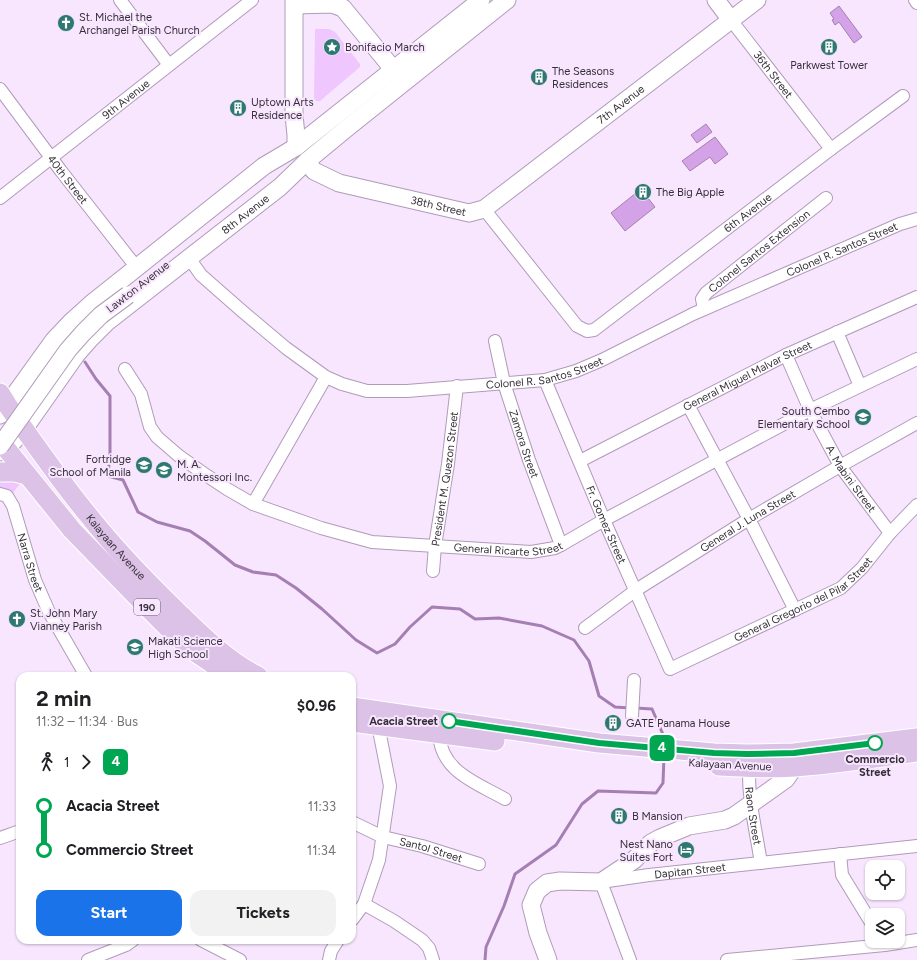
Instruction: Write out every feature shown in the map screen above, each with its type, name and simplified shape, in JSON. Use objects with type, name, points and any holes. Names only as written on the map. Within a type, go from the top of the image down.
[{"type":"main road","points":[[3,405],[28,378],[54,340],[91,304],[264,166],[296,147],[481,0]]},
{"type":"main road","name":"8th Avenue","points":[[2,447],[24,429],[76,355],[108,322],[280,187],[307,161],[507,0]]},
{"type":"main road","name":"36th Street","points":[[716,0],[732,20]]},
{"type":"main road","name":"7th Avenue","points":[[484,209],[757,0]]},
{"type":"main road","points":[[296,147],[294,115],[295,2],[332,4],[343,8],[393,69]]},
{"type":"main road","name":"Lawton Avenue","points":[[2,447],[68,350],[83,333],[126,292],[271,175],[296,147]]},
{"type":"main road","name":"Lawton Avenue","points":[[0,431],[62,346],[77,328],[96,310],[126,292],[280,177],[307,161]]},
{"type":"main road","name":"38th Street","points":[[307,161],[314,171],[339,183],[469,213],[484,209]]},
{"type":"main road","points":[[28,378],[29,386],[34,392],[41,395],[50,393]]},
{"type":"main road","name":"Kalayaan Avenue","points":[[3,405],[24,429],[92,520],[142,577],[198,632],[250,672]]},
{"type":"main road","name":"Kalayaan Avenue","points":[[2,447],[76,534],[146,606],[195,652],[224,672]]},
{"type":"main road","points":[[0,472],[27,475]]},
{"type":"main road","points":[[76,534],[79,528],[92,520]]},
{"type":"main road","name":"Kalayaan Avenue","points":[[356,708],[599,743],[650,753]]},
{"type":"main road","name":"Kalayaan Avenue","points":[[356,722],[439,734],[683,756],[749,768],[917,738]]},
{"type":"main road","name":"Kalayaan Avenue","points":[[683,756],[747,754],[794,760],[870,759],[917,752]]},
{"type":"main road","points":[[601,882],[634,860],[651,843],[660,838],[689,826],[725,820],[734,816],[786,779],[794,760]]},
{"type":"main road","name":"Dapitan Street","points":[[548,960],[538,933],[531,905],[537,891],[548,883],[560,881],[601,882]]},
{"type":"street","points":[[120,0],[170,65]]},
{"type":"street","name":"9th Avenue","points":[[0,198],[252,0]]},
{"type":"street","points":[[915,0],[917,4]]},
{"type":"street","name":"36th Street","points":[[732,20],[831,149]]},
{"type":"street","name":"40th Street","points":[[0,89],[51,158],[137,268]]},
{"type":"street","name":"6th Avenue","points":[[484,209],[577,326],[587,331],[594,330],[831,149],[903,96]]},
{"type":"street","name":"Colonel Santos Extension","points":[[704,309],[702,299],[706,293],[826,198]]},
{"type":"street","name":"Colonel R. Santos Street","points":[[189,258],[201,275],[286,348],[326,377],[342,384],[367,391],[407,391],[545,380],[576,371],[602,360],[704,309],[900,224],[916,220]]},
{"type":"street","name":"General Miguel Malvar Street","points":[[580,461],[786,355],[917,296]]},
{"type":"street","points":[[837,332],[860,386]]},
{"type":"street","name":"Zamora Street","points":[[495,341],[504,383],[529,460],[561,546]]},
{"type":"street","name":"A. Mabini Street","points":[[786,355],[810,410],[840,466],[890,533]]},
{"type":"street","name":"General Ricarte Street","points":[[125,369],[141,394],[150,426],[157,437],[179,456],[227,490],[253,504],[321,528],[372,542],[531,552],[561,546],[604,520],[810,410],[917,358]]},
{"type":"street","points":[[253,504],[326,377]]},
{"type":"street","name":"Fr. Gomez Street","points":[[545,380],[604,520],[670,669]]},
{"type":"street","name":"President M. Quezon Street","points":[[433,571],[435,546],[448,464],[457,386]]},
{"type":"street","points":[[688,405],[749,519],[795,610]]},
{"type":"street","name":"General J. Luna Street","points":[[585,628],[636,590],[749,519],[917,423]]},
{"type":"street","name":"Narra Street","points":[[0,494],[7,496],[13,506],[35,580],[51,616],[84,672]]},
{"type":"street","name":"General Gregorio del Pilar Street","points":[[670,669],[795,610],[844,585],[862,568],[890,533],[917,505]]},
{"type":"street","points":[[632,715],[634,680]]},
{"type":"street","points":[[356,915],[364,904],[380,860],[390,786],[378,725]]},
{"type":"street","points":[[439,734],[443,754],[450,765],[459,773],[505,799]]},
{"type":"street","name":"Raon Street","points":[[749,768],[748,780],[751,805],[754,815],[761,863]]},
{"type":"street","name":"Santol Street","points":[[356,824],[383,837],[422,846],[479,864]]},
{"type":"street","points":[[0,838],[16,832]]},
{"type":"street","name":"Dapitan Street","points":[[601,882],[649,875],[917,846]]},
{"type":"street","points":[[840,854],[842,875],[865,913]]},
{"type":"street","points":[[601,882],[630,960]]},
{"type":"street","points":[[364,904],[394,921],[422,940],[429,948],[433,960]]},
{"type":"street","points":[[905,941],[917,940]]},
{"type":"street","points":[[88,960],[127,944]]},
{"type":"street","points":[[209,944],[240,960]]},
{"type":"street","points":[[329,960],[331,951],[335,944]]},
{"type":"street","points":[[727,960],[865,945]]},
{"type":"shaded area","points":[[839,6],[862,37],[854,43],[839,22],[835,25],[832,20],[834,19],[830,13]]},
{"type":"shaded area","points":[[315,29],[329,29],[335,32],[360,64],[360,67],[320,101],[316,101],[314,98]]},
{"type":"shaded area","points":[[706,124],[712,132],[697,143],[691,135]]},
{"type":"shaded area","points":[[715,137],[728,154],[715,164],[710,157],[690,171],[682,161]]},
{"type":"shaded area","points":[[641,189],[655,207],[625,231],[611,213]]},
{"type":"shaded area","points":[[0,479],[21,482],[11,496],[0,493]]},
{"type":"waterway","points":[[85,362],[96,379],[110,396],[110,452],[108,476],[123,480],[138,512],[157,522],[190,531],[235,565],[253,572],[276,575],[296,588],[322,609],[356,640],[377,653],[395,644],[410,627],[432,607],[460,609],[475,619],[499,618],[542,626],[574,640],[589,661],[599,696],[615,707],[630,708]]},
{"type":"waterway","points":[[635,708],[652,709],[665,742]]},
{"type":"waterway","points":[[485,960],[486,947],[504,906],[515,874],[556,845],[582,804],[598,791],[656,793],[663,783],[664,756]]},
{"type":"bus line","name":"4","points":[[449,721],[599,743],[714,753],[794,753],[875,743]]},
{"type":"place","name":"St. Michael the Archangel Parish Church","points":[[66,23]]},
{"type":"place","name":"Bonifacio March","points":[[332,47]]},
{"type":"place","name":"Parkwest Tower","points":[[829,47]]},
{"type":"place","name":"The Seasons Residences","points":[[539,77]]},
{"type":"place","name":"Uptown Arts Residence","points":[[238,108]]},
{"type":"place","name":"The Big Apple","points":[[643,192]]},
{"type":"place","name":"South Cembo Elementary School","points":[[863,417]]},
{"type":"place","name":"Fortridge School of Manila","points":[[144,465]]},
{"type":"place","name":"M. A. Montessori Inc.","points":[[164,470]]},
{"type":"place","name":"St. John Mary Vianney Parish","points":[[17,619]]},
{"type":"place","name":"Makati Science High School","points":[[135,647]]},
{"type":"place","name":"Acacia Street","points":[[449,721]]},
{"type":"place","name":"GATE Panama House","points":[[613,723]]},
{"type":"place","name":"Commercio Street","points":[[875,743]]},
{"type":"place","name":"B Mansion","points":[[619,816]]},
{"type":"place","name":"Nest Nano Suites Fort","points":[[686,850]]}]
